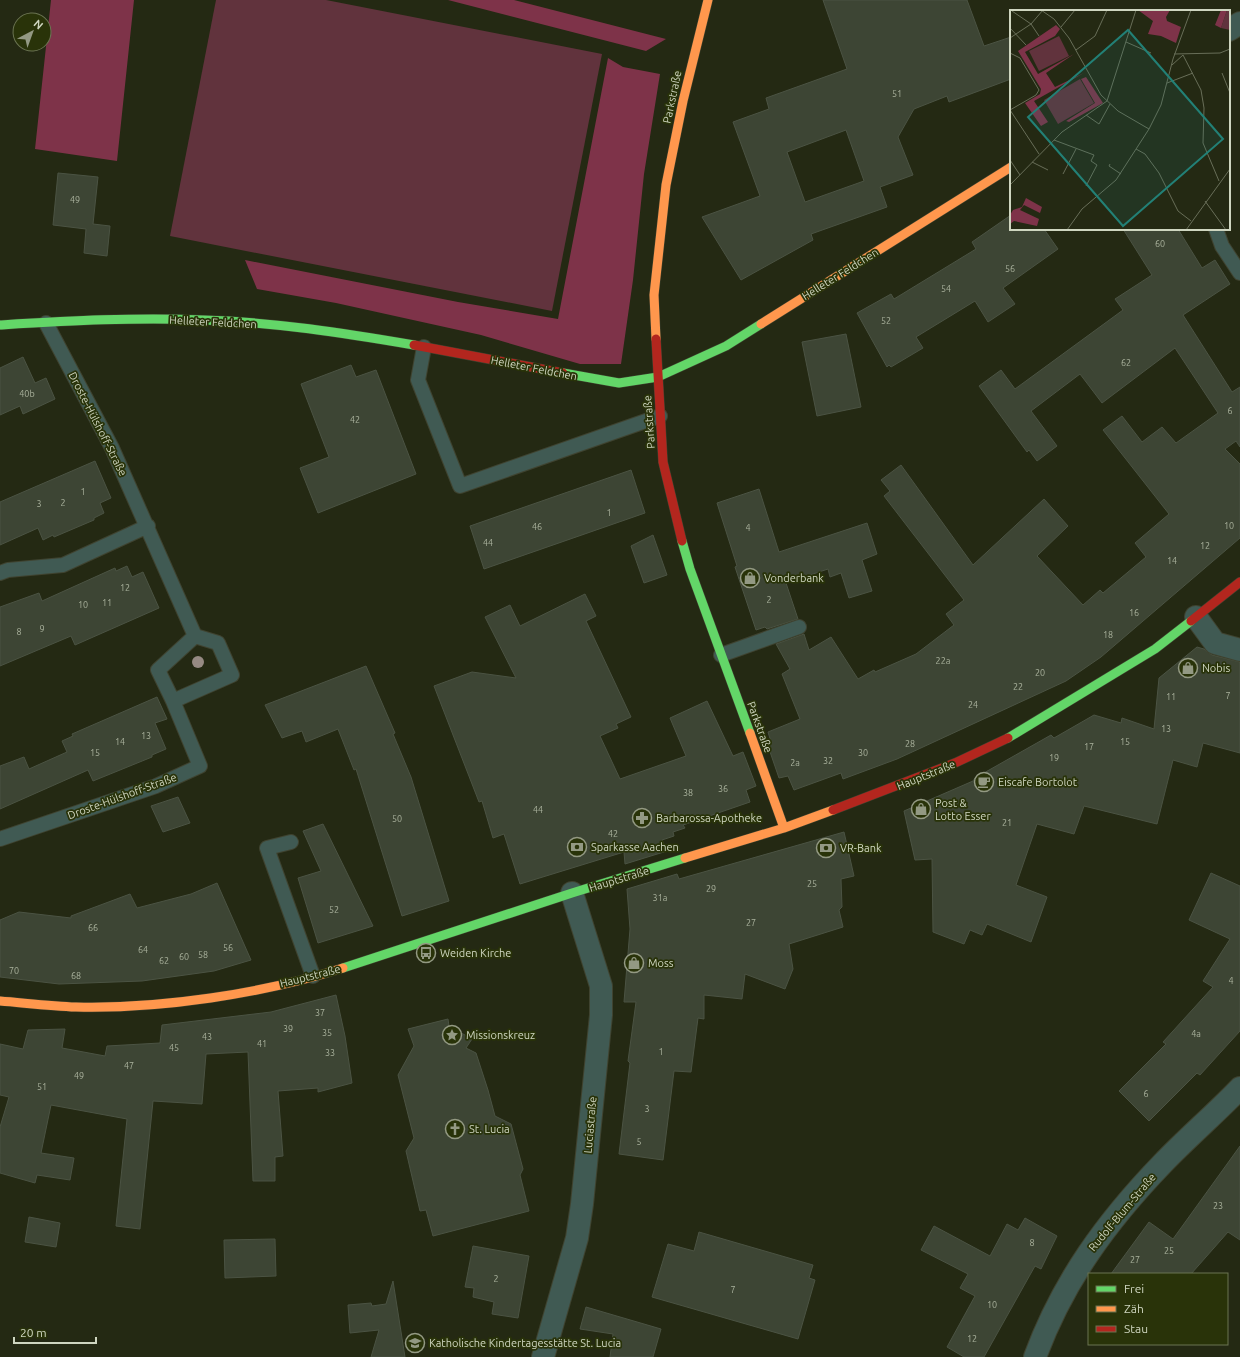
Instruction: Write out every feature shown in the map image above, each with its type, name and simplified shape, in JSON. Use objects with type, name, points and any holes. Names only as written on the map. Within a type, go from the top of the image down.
[{"type":"street","name":"Parkstraße","points":[[708,0],[683,101],[666,185],[659,240],[654,295],[663,462],[674,512],[690,569],[784,828]]},
{"type":"street","points":[[1230,29],[1240,23]]},
{"type":"street","name":"Helleter Feldchen","points":[[0,325],[147,319],[232,321],[375,338],[619,383],[658,377],[726,346],[1010,168]]},
{"type":"street","name":"Hauptstraße","points":[[0,1001],[76,1007],[153,1005],[236,994],[313,976],[373,958],[572,893],[784,828],[941,769],[1018,733],[1155,648],[1240,582]]},
{"type":"street","points":[[1196,617],[1215,644],[1240,650]]},
{"type":"street","name":"Luciastraße","points":[[543,1357],[578,1232],[601,1015],[601,986],[572,893]]},
{"type":"street","name":"Rudolf-Blum-Straße","points":[[1035,1357],[1059,1300],[1078,1266],[1096,1240],[1137,1191],[1163,1163],[1240,1088]]},
{"type":"lane","points":[[1216,230],[1222,246],[1240,273]]},
{"type":"lane","name":"Droste-Hülshoff-Straße","points":[[0,839],[156,786],[200,766],[173,701],[158,670],[195,636],[148,526],[112,448],[46,322]]},
{"type":"lane","points":[[424,347],[418,380],[460,486],[660,416]]},
{"type":"lane","points":[[0,573],[8,570],[63,565],[148,526]]},
{"type":"lane","points":[[721,655],[799,627]]},
{"type":"lane","points":[[173,701],[232,675],[218,643],[195,636]]},
{"type":"lane","points":[[291,842],[267,848],[313,976]]},
{"type":"shaded area","points":[[51,0],[134,0],[117,161],[35,149],[45,52],[52,52],[52,12],[50,12]]},
{"type":"shaded area","points":[[216,0],[326,0],[602,54],[552,311],[170,236]]},
{"type":"shaded area","points":[[448,0],[514,0],[666,39],[646,51]]},
{"type":"shaded area","points":[[608,58],[623,67],[660,74],[644,174],[633,280],[621,364],[580,364],[481,335],[336,303],[257,289],[245,260],[458,302],[558,319]]},
{"type":"building","points":[[823,0],[967,0],[984,46],[1010,37],[1010,79],[949,102],[947,96],[914,109],[898,137],[913,175],[880,187],[887,207],[811,234],[813,240],[741,280],[702,217],[760,196],[733,122],[769,109],[766,98],[847,69]],"holes":[[[846,130],[864,181],[805,202],[787,152]]]},
{"type":"building","points":[[58,173],[98,177],[93,224],[110,226],[107,256],[84,253],[86,229],[53,225]]},
{"type":"building","points":[[1010,216],[1010,230],[1045,230],[1058,249],[1003,288],[1015,304],[988,322],[975,301],[916,337],[923,348],[891,367],[889,365],[887,367],[857,313],[891,294],[894,299],[976,249],[972,242]]},
{"type":"building","points":[[1124,230],[1179,230],[1202,268],[1215,260],[1230,284],[1183,315],[1232,392],[1240,387],[1240,447],[1236,441],[1225,449],[1240,464],[1240,538],[1101,657],[1066,681],[897,759],[843,779],[841,773],[794,790],[788,776],[779,778],[767,743],[771,742],[768,732],[800,719],[782,674],[790,669],[776,644],[804,634],[809,650],[831,637],[858,679],[874,670],[875,672],[916,654],[954,625],[946,614],[964,600],[884,496],[890,491],[881,480],[901,465],[973,565],[1044,499],[1068,526],[1037,556],[1083,605],[1100,590],[1103,593],[1146,557],[1135,543],[1169,514],[1103,430],[1122,416],[1142,442],[1162,427],[1176,443],[1218,413],[1175,348],[1102,403],[1080,374],[1031,411],[1057,446],[1037,461],[1029,450],[1027,452],[979,386],[1001,370],[1015,389],[1123,310],[1115,299],[1152,275]]},
{"type":"building","points":[[846,334],[861,407],[817,416],[802,342]]},
{"type":"building","points":[[23,357],[35,383],[46,378],[55,399],[23,414],[20,406],[0,415],[0,368]]},
{"type":"building","points":[[351,365],[356,377],[376,370],[416,474],[318,513],[300,468],[329,457],[301,384]]},
{"type":"building","points":[[95,461],[111,498],[100,503],[104,513],[94,518],[94,520],[54,537],[53,535],[43,540],[38,528],[0,545],[0,502]]},
{"type":"building","points":[[631,470],[645,513],[484,569],[470,526]]},
{"type":"building","points":[[759,489],[779,552],[867,523],[877,554],[862,560],[872,591],[849,598],[841,573],[830,577],[828,569],[786,583],[798,619],[767,629],[765,627],[756,630],[735,567],[737,566],[717,503]]},
{"type":"building","points":[[653,535],[667,575],[644,583],[631,546]]},
{"type":"building","points":[[127,566],[132,577],[143,572],[159,608],[75,645],[71,636],[0,666],[0,607],[39,593],[42,601],[115,568],[116,571]]},
{"type":"building","points":[[585,594],[596,616],[586,621],[631,717],[616,724],[618,728],[600,736],[620,779],[686,756],[670,718],[707,701],[733,756],[743,752],[756,786],[746,790],[750,802],[683,825],[685,828],[673,832],[674,836],[662,840],[667,851],[625,864],[624,852],[520,884],[504,834],[493,838],[482,801],[479,802],[434,686],[472,672],[516,678],[485,617],[510,605],[520,626]]},
{"type":"building","points":[[1197,647],[1204,649],[1212,655],[1240,662],[1240,753],[1203,743],[1197,767],[1173,760],[1157,824],[1084,806],[1074,834],[1037,824],[1016,885],[1047,897],[1031,942],[987,924],[982,935],[970,930],[964,944],[933,932],[932,859],[915,860],[904,811],[973,781],[975,778],[1051,735],[1054,738],[1094,715],[1121,723],[1122,718],[1154,729],[1159,678]]},
{"type":"building","points":[[366,666],[395,733],[393,734],[411,777],[449,901],[402,916],[356,769],[354,770],[338,729],[306,742],[302,731],[282,738],[265,705]]},
{"type":"building","points":[[157,697],[167,719],[155,723],[166,749],[152,755],[152,757],[93,781],[88,770],[0,809],[0,766],[24,757],[29,769],[67,752],[62,741],[73,736],[72,734]]},
{"type":"building","points":[[178,797],[190,823],[163,832],[151,806]]},
{"type":"building","points":[[323,824],[373,926],[318,943],[298,878],[321,871],[303,831]]},
{"type":"building","points":[[844,832],[854,876],[841,879],[842,907],[839,910],[843,927],[789,944],[793,969],[785,989],[745,974],[742,999],[704,995],[704,1019],[698,1018],[691,1072],[674,1071],[663,1160],[619,1154],[630,1063],[628,1061],[636,1002],[624,1002],[630,929],[627,889],[677,874],[679,879]]},
{"type":"building","points":[[1211,873],[1240,886],[1240,1031],[1200,1075],[1197,1073],[1149,1121],[1119,1091],[1166,1044],[1163,1042],[1213,987],[1203,981],[1230,939],[1189,920]]},
{"type":"building","points":[[217,883],[251,960],[214,971],[142,981],[59,984],[0,977],[0,920],[19,912],[71,918],[71,916],[130,894],[137,908],[191,894]]},
{"type":"building","points":[[336,995],[345,1036],[352,1083],[318,1092],[318,1088],[278,1091],[283,1156],[275,1157],[275,1181],[253,1181],[248,1052],[206,1054],[202,1104],[153,1101],[140,1229],[116,1226],[127,1119],[51,1105],[41,1153],[74,1158],[70,1180],[37,1175],[35,1183],[0,1173],[0,1127],[9,1097],[0,1095],[0,1044],[23,1049],[28,1030],[65,1029],[62,1048],[105,1056],[107,1046],[160,1043],[162,1025],[271,1012]]},
{"type":"building","name":"St. Lucia","points":[[448,1019],[449,1026],[472,1039],[466,1048],[476,1053],[495,1116],[511,1124],[523,1169],[520,1175],[529,1211],[433,1236],[426,1210],[420,1211],[406,1151],[414,1138],[398,1075],[414,1046],[408,1029]]},
{"type":"building","points":[[1240,1146],[1240,1240],[1228,1232],[1192,1273],[1112,1273],[1149,1222],[1173,1239]]},
{"type":"building","points":[[29,1217],[60,1223],[56,1247],[25,1242]]},
{"type":"building","points":[[1025,1218],[1057,1236],[1041,1269],[1035,1266],[984,1357],[964,1357],[947,1347],[975,1296],[960,1288],[968,1274],[921,1250],[934,1226],[990,1256],[1007,1224],[1018,1230]]},
{"type":"building","points":[[699,1232],[813,1265],[809,1278],[815,1280],[798,1339],[652,1297],[668,1244],[694,1251]]},
{"type":"building","points":[[275,1239],[276,1276],[225,1278],[224,1240]]},
{"type":"building","points":[[473,1246],[529,1256],[518,1318],[492,1314],[494,1302],[473,1297],[474,1288],[465,1287]]},
{"type":"building","points":[[393,1281],[405,1357],[371,1357],[379,1330],[350,1333],[348,1305],[371,1303],[372,1306],[386,1304]]},
{"type":"building","points":[[586,1307],[661,1329],[653,1357],[610,1357],[613,1334],[580,1329]]},
{"type":"traffic: fast","points":[[0,325],[127,319],[230,321],[309,329],[414,345]]},
{"type":"traffic: fast","points":[[563,373],[619,383],[658,377],[726,346],[761,324]]},
{"type":"traffic: fast","points":[[682,541],[690,569],[750,733]]},
{"type":"traffic: fast","points":[[1008,738],[1155,649],[1191,621]]},
{"type":"traffic: fast","points":[[343,968],[572,893],[685,858]]},
{"type":"traffic: slow","points":[[656,339],[654,295],[666,185],[683,101],[708,0]]},
{"type":"traffic: slow","points":[[761,324],[1010,168]]},
{"type":"traffic: slow","points":[[750,733],[784,828]]},
{"type":"traffic: slow","points":[[685,858],[784,828],[833,810]]},
{"type":"traffic: slow","points":[[0,1001],[76,1007],[108,1007],[176,1002],[245,992],[312,977],[343,968]]},
{"type":"traffic: jam","points":[[656,339],[663,462],[682,541]]},
{"type":"traffic: jam","points":[[414,345],[563,373]]},
{"type":"traffic: jam","points":[[1191,621],[1240,582]]},
{"type":"traffic: jam","points":[[833,810],[955,763],[1008,738]]},
{"type":"place","name":"Vonderbank","points":[[750,578]]},
{"type":"place","name":"Nobis","points":[[1188,668]]},
{"type":"place","name":"Eiscafe Bortolot","points":[[984,782]]},
{"type":"place","name":"Post & Lotto Esser","points":[[921,809]]},
{"type":"place","name":"Barbarossa-Apotheke","points":[[642,818]]},
{"type":"place","name":"Sparkasse Aachen","points":[[577,847]]},
{"type":"place","name":"VR-Bank","points":[[826,848]]},
{"type":"place","name":"Weiden Kirche","points":[[426,953]]},
{"type":"place","name":"Moss","points":[[634,963]]},
{"type":"place","name":"Missionskreuz","points":[[452,1035]]},
{"type":"place","name":"St. Lucia","points":[[455,1129]]},
{"type":"place","name":"Katholische Kindertagesstätte St. Lucia","points":[[415,1343]]}]
